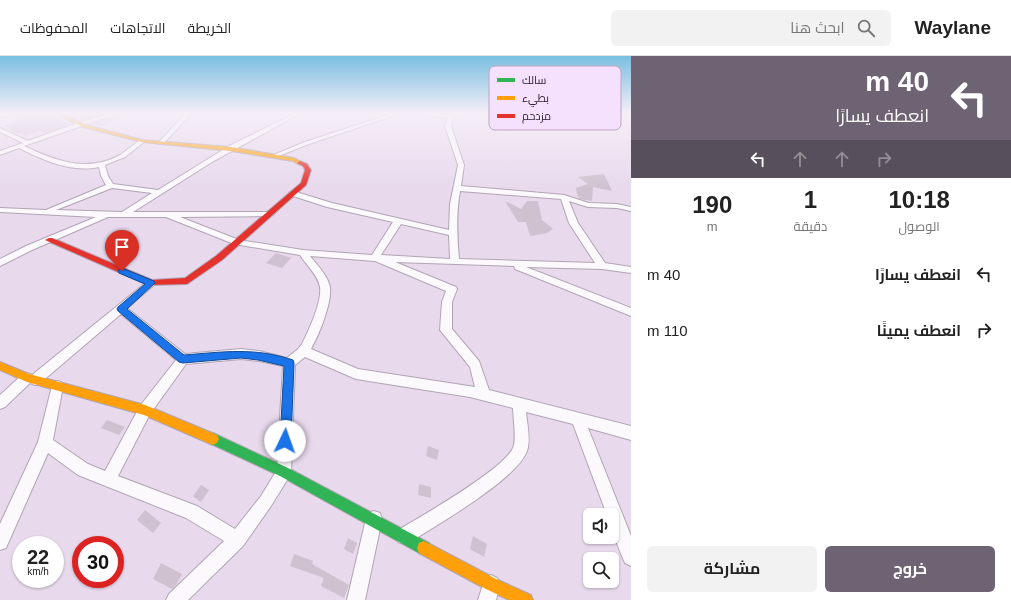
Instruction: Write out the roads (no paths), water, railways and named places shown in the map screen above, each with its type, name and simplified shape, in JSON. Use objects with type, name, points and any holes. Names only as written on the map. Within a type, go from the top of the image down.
[{"type":"street","points":[[19,138],[29,143]]},
{"type":"street","points":[[0,153],[41,138]]},
{"type":"street","points":[[49,240],[151,283],[172,283],[191,279],[219,258],[304,184],[308,170],[305,164],[274,156],[231,149],[142,141],[132,138]]},
{"type":"street","points":[[161,143],[165,138]]},
{"type":"street","points":[[124,215],[158,192],[249,138]]},
{"type":"street","points":[[274,156],[321,138]]},
{"type":"street","points":[[452,138],[461,165],[454,204],[453,233],[455,262]]},
{"type":"street","points":[[19,146],[44,158],[70,166],[93,167],[102,165],[121,156],[142,141]]},
{"type":"street","points":[[102,165],[106,181],[111,186]]},
{"type":"street","points":[[45,212],[111,186],[158,192]]},
{"type":"street","points":[[456,188],[564,197],[588,205],[618,206],[631,209]]},
{"type":"street","points":[[293,194],[330,205],[453,233]]},
{"type":"street","points":[[564,197],[569,215],[602,266]]},
{"type":"street","points":[[2,211],[107,215],[270,214]]},
{"type":"street","points":[[1,262],[107,215]]},
{"type":"street","points":[[168,215],[237,242],[303,253],[455,262],[602,266],[631,270]]},
{"type":"street","points":[[375,257],[398,221]]},
{"type":"street","points":[[175,600],[237,540],[266,501],[284,472],[289,363],[304,351],[311,338],[324,300],[325,287],[323,280],[303,253]]},
{"type":"street","points":[[375,257],[452,289],[447,302],[446,330],[475,365],[484,395]]},
{"type":"street","points":[[511,264],[631,312]]},
{"type":"street","points":[[0,403],[121,309],[151,283]]},
{"type":"street","points":[[121,309],[183,359],[241,354],[289,363]]},
{"type":"street","points":[[304,351],[356,374],[455,389],[484,395],[631,432]]},
{"type":"street","points":[[108,479],[144,410],[183,359]]},
{"type":"street","points":[[0,366],[31,379],[144,410],[188,427],[284,472],[374,519],[404,536],[489,592],[526,600]]},
{"type":"street","points":[[0,542],[45,443],[57,386]]},
{"type":"street","points":[[404,536],[470,494],[517,458],[520,448],[519,404]]},
{"type":"street","points":[[578,419],[631,557]]},
{"type":"street","points":[[45,443],[83,470],[191,512],[237,540]]},
{"type":"street","points":[[356,600],[374,519]]}]
